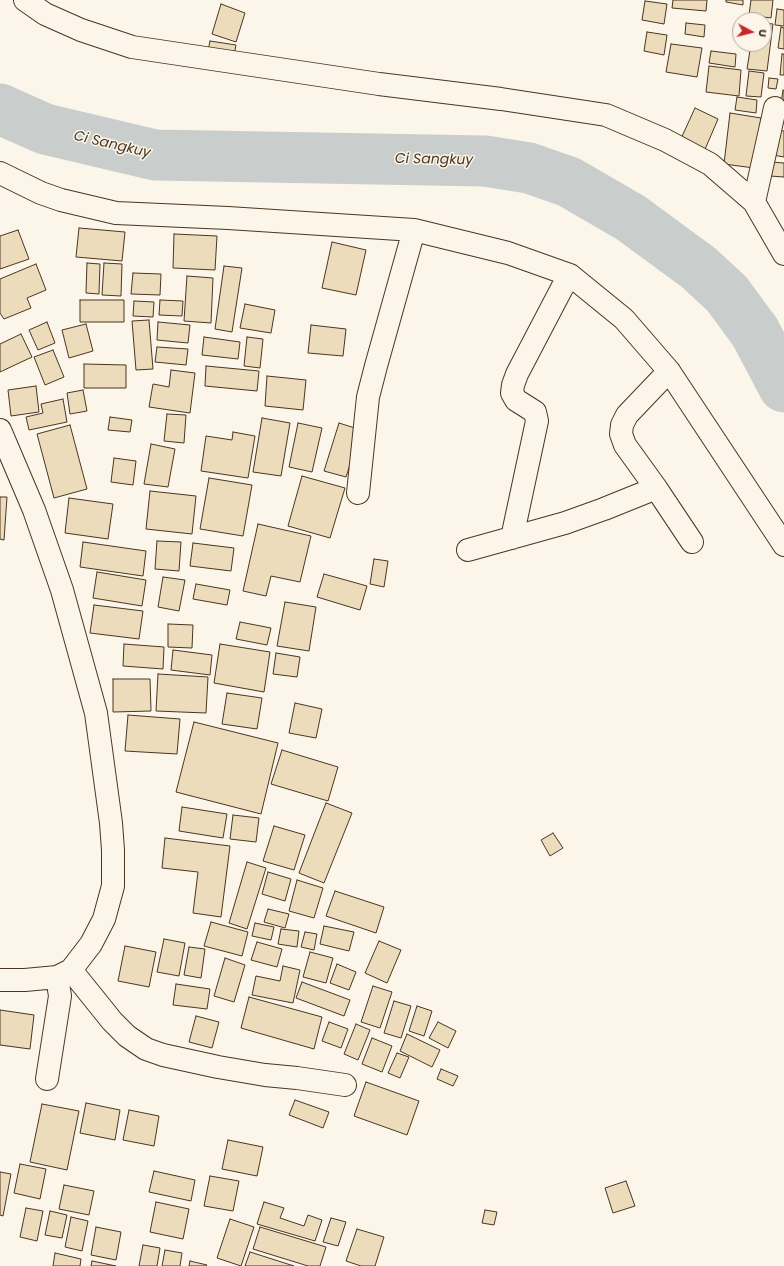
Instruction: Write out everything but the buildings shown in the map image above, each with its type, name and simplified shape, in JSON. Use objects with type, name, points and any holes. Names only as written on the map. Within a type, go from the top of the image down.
[{"type":"street","points":[[25,0],[45,14],[81,30],[132,47],[379,84],[501,99],[606,116],[665,140],[710,164],[754,202],[784,254]]},
{"type":"street","points":[[754,202],[775,108]]},
{"type":"street","points":[[0,172],[41,193],[61,200],[116,213],[228,218],[414,230],[508,253],[570,275],[624,319],[670,371],[784,545]]},
{"type":"street","points":[[358,493],[368,398],[414,230]]},
{"type":"street","points":[[512,538],[537,420],[535,412],[516,400],[512,393],[513,385],[517,374],[570,275]]},
{"type":"street","points":[[670,371],[627,415],[622,425],[621,434],[625,444],[692,542]]},
{"type":"street","points":[[0,430],[34,510],[62,590],[96,713],[111,823],[113,886],[104,919],[91,944],[64,973],[47,1079]]},
{"type":"street","points":[[468,550],[584,517],[656,488]]},
{"type":"street","points":[[0,980],[25,980],[64,973]]},
{"type":"street","points":[[64,973],[127,1036],[146,1049],[163,1055],[218,1067],[265,1075],[345,1085]]},
{"type":"waterway","name":"Ci Sangkuy","points":[[0,109],[45,129],[155,155],[485,161],[529,168],[569,182],[631,218],[699,268],[727,294],[755,332],[784,387]]}]
